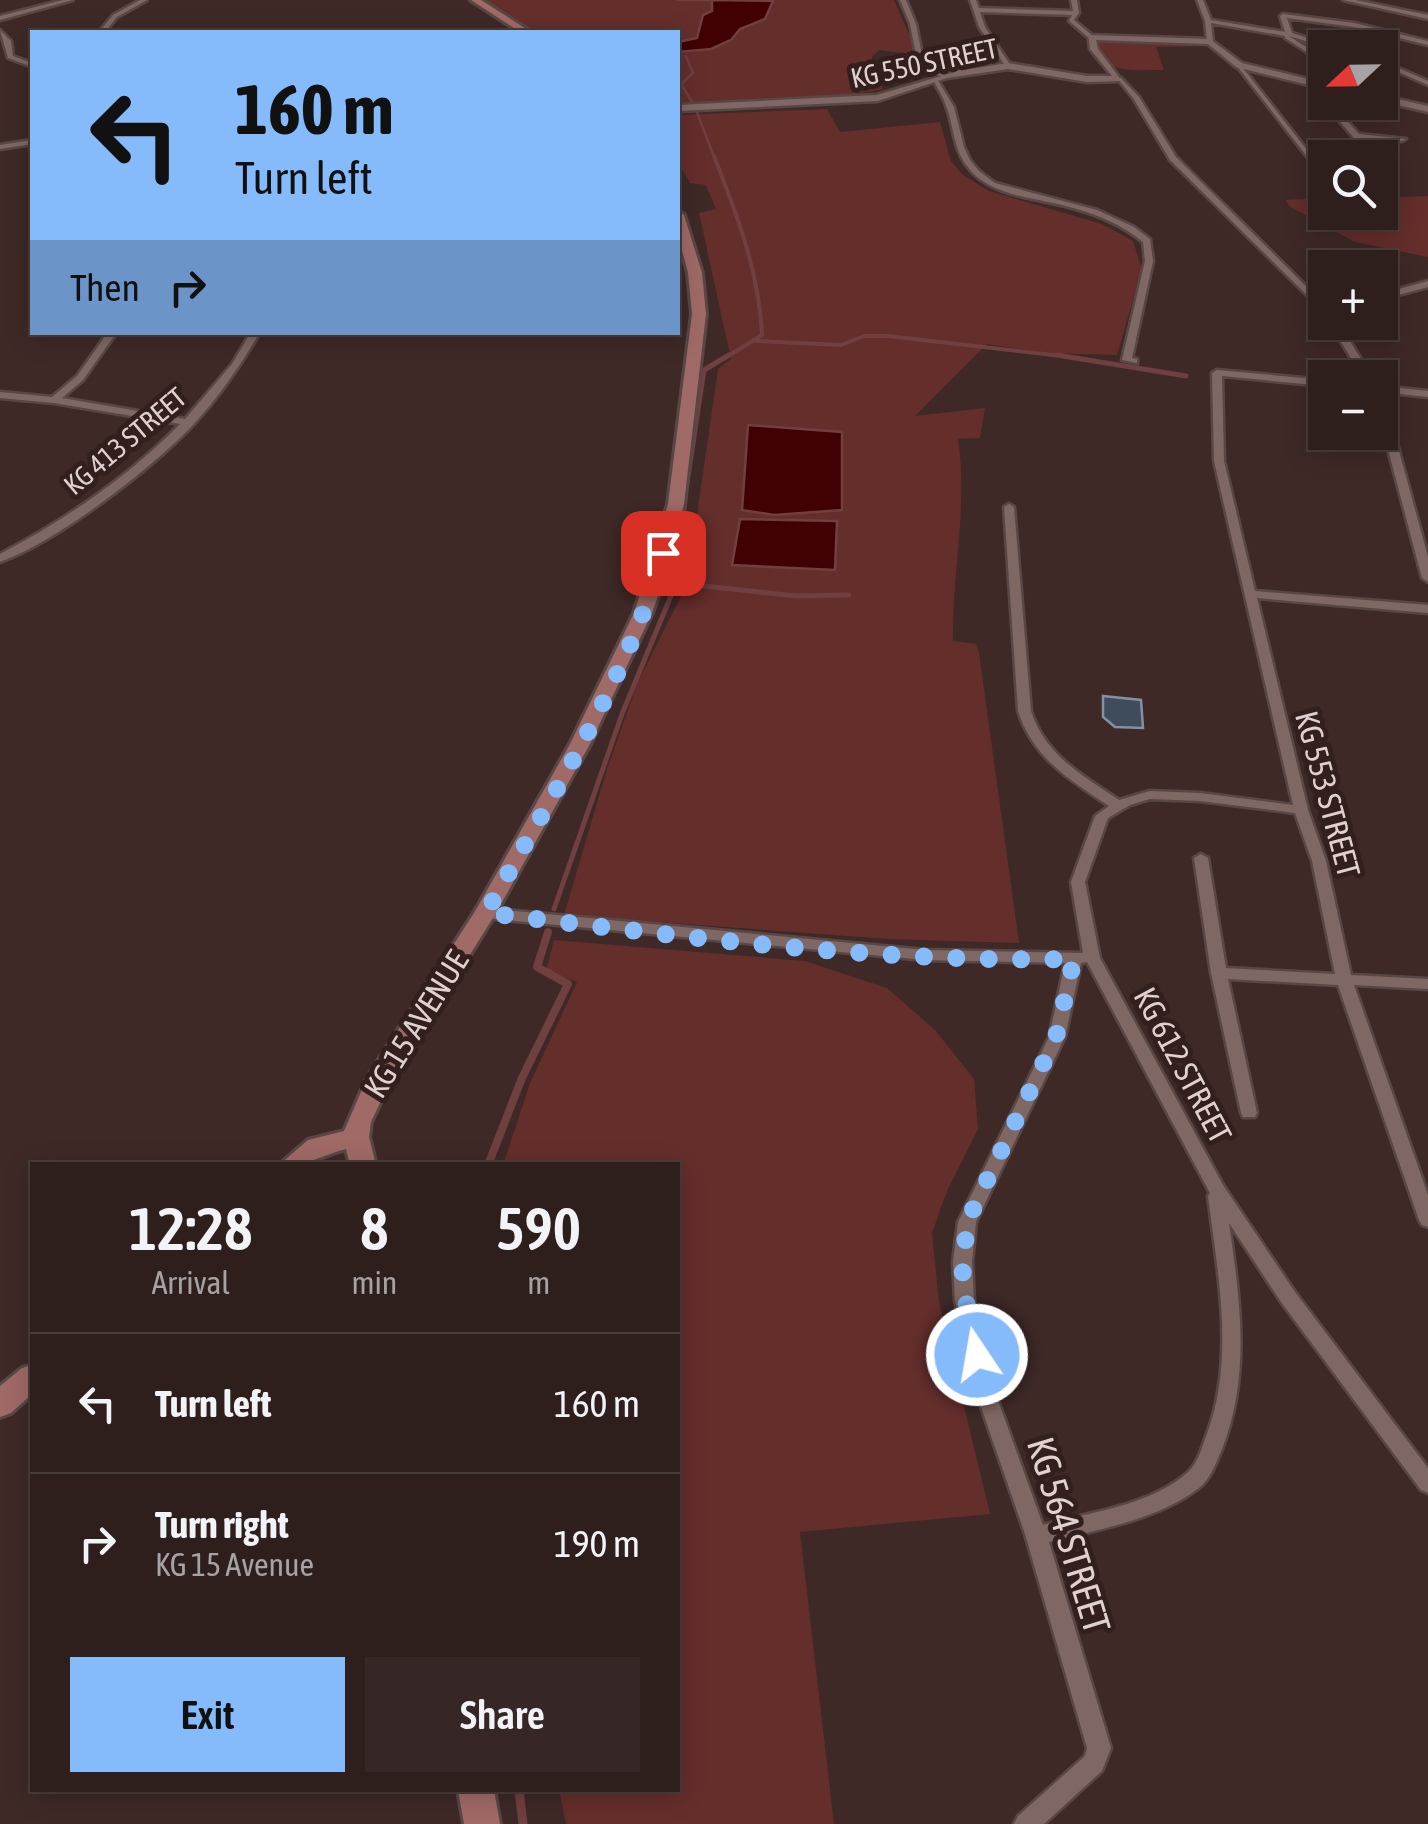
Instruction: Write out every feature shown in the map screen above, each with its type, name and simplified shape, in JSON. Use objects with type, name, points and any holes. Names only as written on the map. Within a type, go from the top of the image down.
[{"type":"main road","points":[[475,0],[523,30]]},
{"type":"main road","name":"KG 15 AVENUE","points":[[362,1162],[356,1137],[358,1122],[376,1084],[486,913],[602,699],[643,613],[670,530],[699,314],[695,272],[680,222]]},
{"type":"main road","points":[[296,1162],[317,1146],[356,1137]]},
{"type":"main road","points":[[0,1404],[30,1379]]},
{"type":"main road","points":[[476,1792],[482,1824]]},
{"type":"street","points":[[104,30],[114,16],[144,0]]},
{"type":"street","points":[[903,0],[924,66],[919,83],[910,90]]},
{"type":"street","points":[[973,0],[1008,66]]},
{"type":"street","points":[[1074,0],[1076,13],[1072,25],[1090,37],[1210,42],[1238,66],[1308,156]]},
{"type":"street","points":[[1200,0],[1208,20],[1210,42]]},
{"type":"street","points":[[1346,0],[1428,17]]},
{"type":"street","points":[[1371,0],[1378,7]]},
{"type":"street","points":[[0,9],[66,2]]},
{"type":"street","points":[[0,18],[66,2]]},
{"type":"street","points":[[1278,6],[1284,16],[1286,34],[1308,52]]},
{"type":"street","points":[[975,10],[1076,13]]},
{"type":"street","points":[[1284,16],[1354,25],[1428,43]]},
{"type":"street","points":[[1208,20],[1308,40]]},
{"type":"street","points":[[0,32],[8,41],[10,58],[30,64]]},
{"type":"street","points":[[1090,37],[1094,49],[1136,97],[1173,158],[1308,293]]},
{"type":"street","points":[[924,66],[972,70]]},
{"type":"street","points":[[924,66],[940,78],[960,153],[976,176],[1005,190],[1106,216],[1131,227],[1147,241],[1149,261],[1127,360],[1134,361]]},
{"type":"street","name":"KG 550 STREET","points":[[680,108],[844,103],[910,90],[972,70],[1008,66],[1087,79],[1118,79]]},
{"type":"street","points":[[1238,66],[1308,82]]},
{"type":"street","points":[[1398,70],[1428,83]]},
{"type":"street","points":[[1398,77],[1428,83]]},
{"type":"street","points":[[1305,81],[1308,84]]},
{"type":"street","points":[[1398,102],[1428,109]]},
{"type":"street","points":[[1342,120],[1357,136],[1402,139]]},
{"type":"street","points":[[0,147],[30,142]]},
{"type":"street","points":[[1398,292],[1428,284]]},
{"type":"street","points":[[54,400],[80,378],[111,335]]},
{"type":"street","name":"KG 413 STREET","points":[[0,558],[78,510],[189,423],[217,391],[254,335]]},
{"type":"street","name":"KG 553 STREET","points":[[1308,381],[1217,373],[1219,461],[1300,810],[1319,861],[1344,980],[1428,1220]]},
{"type":"street","points":[[1398,390],[1428,394]]},
{"type":"street","points":[[0,395],[189,423]]},
{"type":"street","points":[[1393,450],[1428,578]]},
{"type":"street","points":[[1009,507],[1022,713],[1042,750],[1119,806],[1150,795],[1200,796],[1300,810]]},
{"type":"street","points":[[1250,594],[1428,608]]},
{"type":"street","name":"KG 612 STREET","points":[[1119,806],[1102,816],[1078,882],[1083,958],[1216,1190],[1288,1296],[1428,1484]]},
{"type":"street","points":[[1201,858],[1218,973],[1250,1114]]},
{"type":"street","points":[[486,913],[908,954],[1083,958]]},
{"type":"street","name":"KG 564 STREET","points":[[1026,1824],[1099,1756],[1036,1536],[984,1387],[962,1281],[962,1248],[967,1222],[1056,1037],[1083,958]]},
{"type":"street","points":[[1218,973],[1428,984]]},
{"type":"street","points":[[1036,1536],[1172,1495],[1198,1478],[1215,1443],[1232,1330],[1216,1190]]},
{"type":"shaded area","points":[[482,0],[894,0],[918,55],[879,50],[872,57],[873,70],[883,89],[828,99],[680,105],[680,30],[533,30]]},
{"type":"shaded area","points":[[712,0],[773,1],[765,19],[740,29],[731,40],[711,49],[680,52],[680,42],[697,38],[703,15],[712,11]]},
{"type":"shaded area","points":[[1086,37],[1188,39],[1207,46],[1156,47],[1164,70],[1127,70],[1110,64],[1094,49]]},
{"type":"shaded area","points":[[827,109],[840,132],[940,122],[951,161],[963,175],[989,191],[1102,224],[1133,241],[1142,269],[1117,355],[1047,353],[987,344],[915,416],[985,408],[980,438],[958,439],[961,515],[953,641],[976,644],[979,653],[1019,943],[888,939],[564,915],[607,769],[638,682],[687,584],[718,369],[731,359],[699,213],[716,209],[706,185],[690,183],[680,166],[680,115]]},
{"type":"shaded area","points":[[1428,196],[1428,257],[1355,242],[1333,230],[1398,230],[1398,197]]},
{"type":"shaded area","points":[[1308,199],[1308,216],[1289,206],[1286,200]]},
{"type":"shaded area","points":[[748,425],[842,432],[842,510],[774,515],[742,510]]},
{"type":"shaded area","points":[[740,519],[837,521],[835,570],[732,565]]},
{"type":"shaded area","points":[[554,940],[805,961],[887,988],[935,1030],[974,1079],[978,1129],[947,1191],[932,1233],[939,1302],[990,1514],[800,1532],[834,1824],[566,1824],[559,1792],[680,1792],[680,1162],[504,1162],[530,1083],[577,982],[546,971]]},
{"type":"building","points":[[1103,696],[1141,700],[1143,728],[1115,727],[1103,717]]},
{"type":"waterway","points":[[677,0],[712,0]]},
{"type":"waterway","points":[[686,56],[693,73],[681,84],[694,105]]},
{"type":"waterway","points":[[696,110],[715,159]]},
{"type":"waterway","points":[[714,156],[752,266],[762,335],[725,358]]},
{"type":"waterway","points":[[757,341],[841,345],[864,336],[888,336],[1067,357]]},
{"type":"waterway","points":[[676,583],[704,370],[729,355]]},
{"type":"waterway","points":[[1057,355],[1067,357]]},
{"type":"waterway","points":[[1067,357],[1079,358]]},
{"type":"waterway","points":[[1067,357],[1186,376]]},
{"type":"waterway","points":[[554,909],[622,714],[676,583]]},
{"type":"waterway","points":[[676,583],[796,596],[849,595]]},
{"type":"waterway","points":[[489,1162],[522,1078],[568,984],[537,967],[548,932]]},
{"type":"waterway","points":[[519,1792],[523,1824]]},
{"type":"route","points":[[663,553],[643,613],[580,744],[486,913],[648,932],[924,955],[1074,959],[1056,1037],[967,1222],[962,1281],[977,1355]]}]
